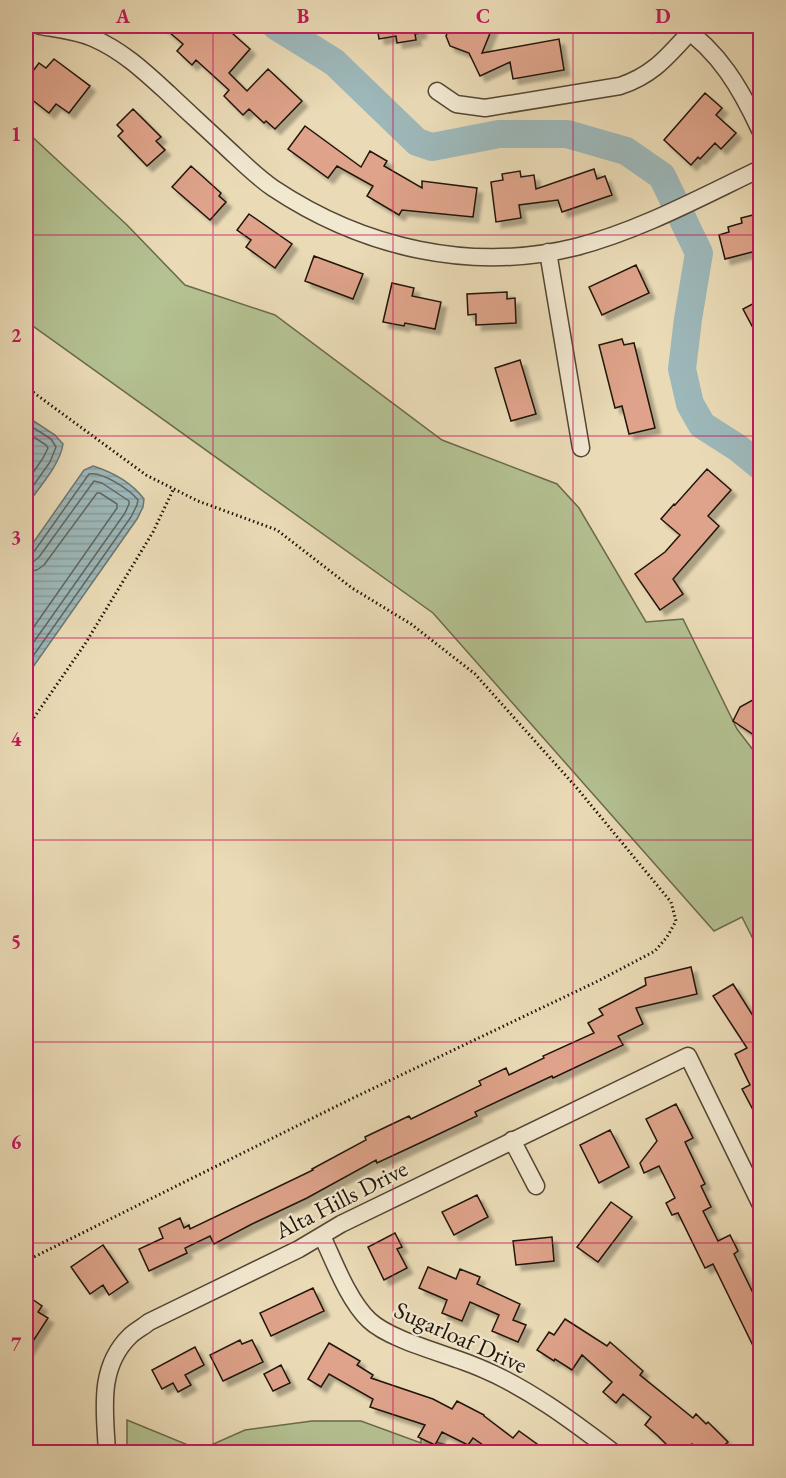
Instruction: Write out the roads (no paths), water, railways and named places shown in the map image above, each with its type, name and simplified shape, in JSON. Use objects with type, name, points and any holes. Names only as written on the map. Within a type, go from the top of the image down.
[{"type":"street","points":[[40,26],[90,37],[114,48],[137,65],[271,187],[306,209],[383,242],[425,252],[500,257],[548,252],[587,243],[653,219],[760,169]]},
{"type":"street","points":[[436,91],[456,104],[485,108],[620,86],[635,81],[652,71],[685,28],[711,51],[730,74],[745,98],[760,130]]},
{"type":"street","points":[[548,252],[581,448]]},
{"type":"street","name":"Alta Hills Drive","points":[[107,1452],[105,1394],[107,1374],[115,1355],[130,1336],[149,1322],[299,1249],[341,1224],[688,1056],[760,1203]]},
{"type":"street","points":[[512,1140],[536,1186]]},
{"type":"street","name":"Sugarloaf Drive","points":[[322,1236],[355,1303],[369,1320],[385,1331],[479,1367],[520,1388],[555,1409],[613,1452]]},
{"type":"water","points":[[26,416],[55,435],[63,444],[58,460],[26,506]]},
{"type":"water","points":[[93,466],[128,483],[144,499],[143,507],[137,519],[26,677],[26,553],[84,470]]},
{"type":"waterway","points":[[276,26],[334,62],[417,142],[432,147],[499,134],[567,134],[626,151],[662,176],[699,253],[682,369],[690,404],[702,425],[738,448],[760,466]]},
{"type":"waterway","points":[[632,26],[653,32]]}]
